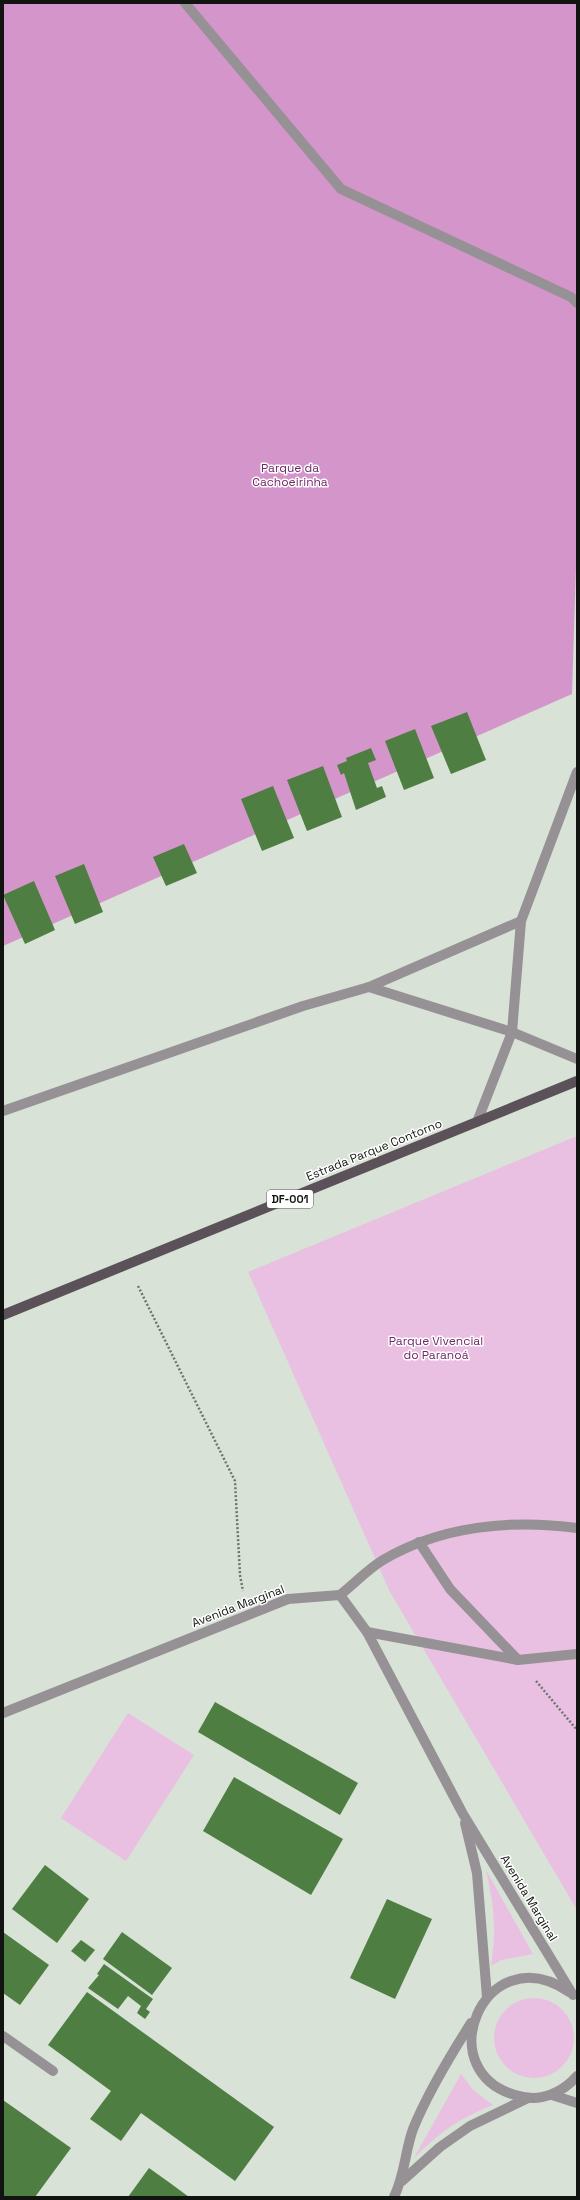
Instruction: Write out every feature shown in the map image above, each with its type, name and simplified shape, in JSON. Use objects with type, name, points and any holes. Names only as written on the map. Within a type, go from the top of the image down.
[{"type":"main road","name":"Estrada Parque Contorno","points":[[3,1316],[577,1081]]},
{"type":"street","points":[[185,3],[340,189],[571,297],[577,303]]},
{"type":"street","points":[[477,1122],[512,1032],[521,921],[577,772]]},
{"type":"street","points":[[3,1111],[302,1006],[369,988],[521,921]]},
{"type":"street","points":[[369,988],[512,1032],[577,1059]]},
{"type":"street","points":[[340,1595],[382,1561],[419,1542],[480,1526],[550,1524],[577,1528]]},
{"type":"street","points":[[419,1542],[450,1589],[518,1660]]},
{"type":"street","name":"Avenida Marginal","points":[[3,1713],[288,1599],[340,1595],[367,1632],[463,1814],[575,1997]]},
{"type":"street","points":[[367,1632],[518,1660],[577,1654]]},
{"type":"street","name":"Avenida Marginal","points":[[463,1814],[477,1873],[487,1997]]},
{"type":"street","points":[[394,2197],[402,2181],[413,2129],[449,2058],[487,1997],[502,1986],[520,1979],[539,1978],[558,1984],[575,1997]]},
{"type":"street","points":[[474,2018],[471,2036],[474,2054],[481,2072],[494,2085],[510,2094],[528,2098]]},
{"type":"street","points":[[3,2036],[53,2071]]},
{"type":"street","points":[[402,2181],[440,2147],[470,2126],[528,2098],[552,2094],[569,2085],[577,2076]]},
{"type":"street","points":[[552,2094],[577,2103]]},
{"type":"path","points":[[128,1266],[235,1481],[240,1575],[248,1615]]},
{"type":"path","points":[[518,1660],[577,1730]]},
{"type":"green space","name":"Parque da Cachoeirinha","points":[[3,3],[577,3],[577,534],[572,694],[3,946]]},
{"type":"green space","name":"Parque Vivencial do Paranoá","points":[[577,1136],[577,1910],[390,1592],[248,1272]]},
{"type":"green space","points":[[128,1713],[194,1755],[126,1861],[61,1818]]},
{"type":"green space","points":[[486,1870],[533,1954],[501,1960],[491,1966],[494,1940],[494,1918]]},
{"type":"green space","points":[[534,1998],[549,2001],[562,2010],[571,2023],[574,2038],[571,2053],[562,2066],[549,2075],[534,2078],[519,2075],[506,2066],[497,2053],[494,2038],[497,2023],[506,2010],[519,2001]]},
{"type":"green space","points":[[461,2074],[473,2090],[493,2105],[459,2121],[441,2133],[414,2158]]},
{"type":"building","points":[[467,712],[486,760],[451,774],[431,726]]},
{"type":"building","points":[[415,729],[434,778],[404,790],[385,741]]},
{"type":"building","points":[[371,748],[376,760],[368,763],[377,788],[382,786],[386,797],[356,810],[344,773],[341,775],[337,765],[347,761],[346,758]]},
{"type":"building","points":[[323,766],[342,817],[307,831],[287,780]]},
{"type":"building","points":[[273,786],[294,838],[262,851],[241,799]]},
{"type":"building","points":[[184,844],[197,873],[166,886],[153,857]]},
{"type":"building","points":[[84,864],[103,912],[75,924],[55,876]]},
{"type":"building","points":[[34,881],[55,930],[25,944],[3,895]]},
{"type":"building","points":[[215,1702],[358,1783],[340,1815],[198,1732]]},
{"type":"building","points":[[234,1777],[343,1839],[311,1895],[203,1831]]},
{"type":"building","points":[[45,1865],[89,1899],[57,1943],[12,1909]]},
{"type":"building","points":[[387,1899],[432,1919],[395,1999],[350,1978]]},
{"type":"building","points":[[3,1932],[49,1965],[20,2005],[3,1993]]},
{"type":"building","points":[[122,1932],[172,1968],[152,1995],[103,1959]]},
{"type":"building","points":[[81,1940],[95,1950],[85,1962],[71,1951]]},
{"type":"building","points":[[104,1964],[153,1999],[146,2009],[150,2012],[145,2019],[137,2013],[141,2006],[128,1996],[118,2009],[88,1988],[99,1975],[97,1974]]},
{"type":"building","points":[[87,1992],[274,2127],[235,2181],[141,2113],[121,2141],[90,2119],[111,2091],[48,2045]]},
{"type":"building","points":[[3,2100],[71,2148],[35,2197],[3,2197]]},
{"type":"building","points":[[149,2168],[170,2183],[189,2197],[128,2197]]}]
